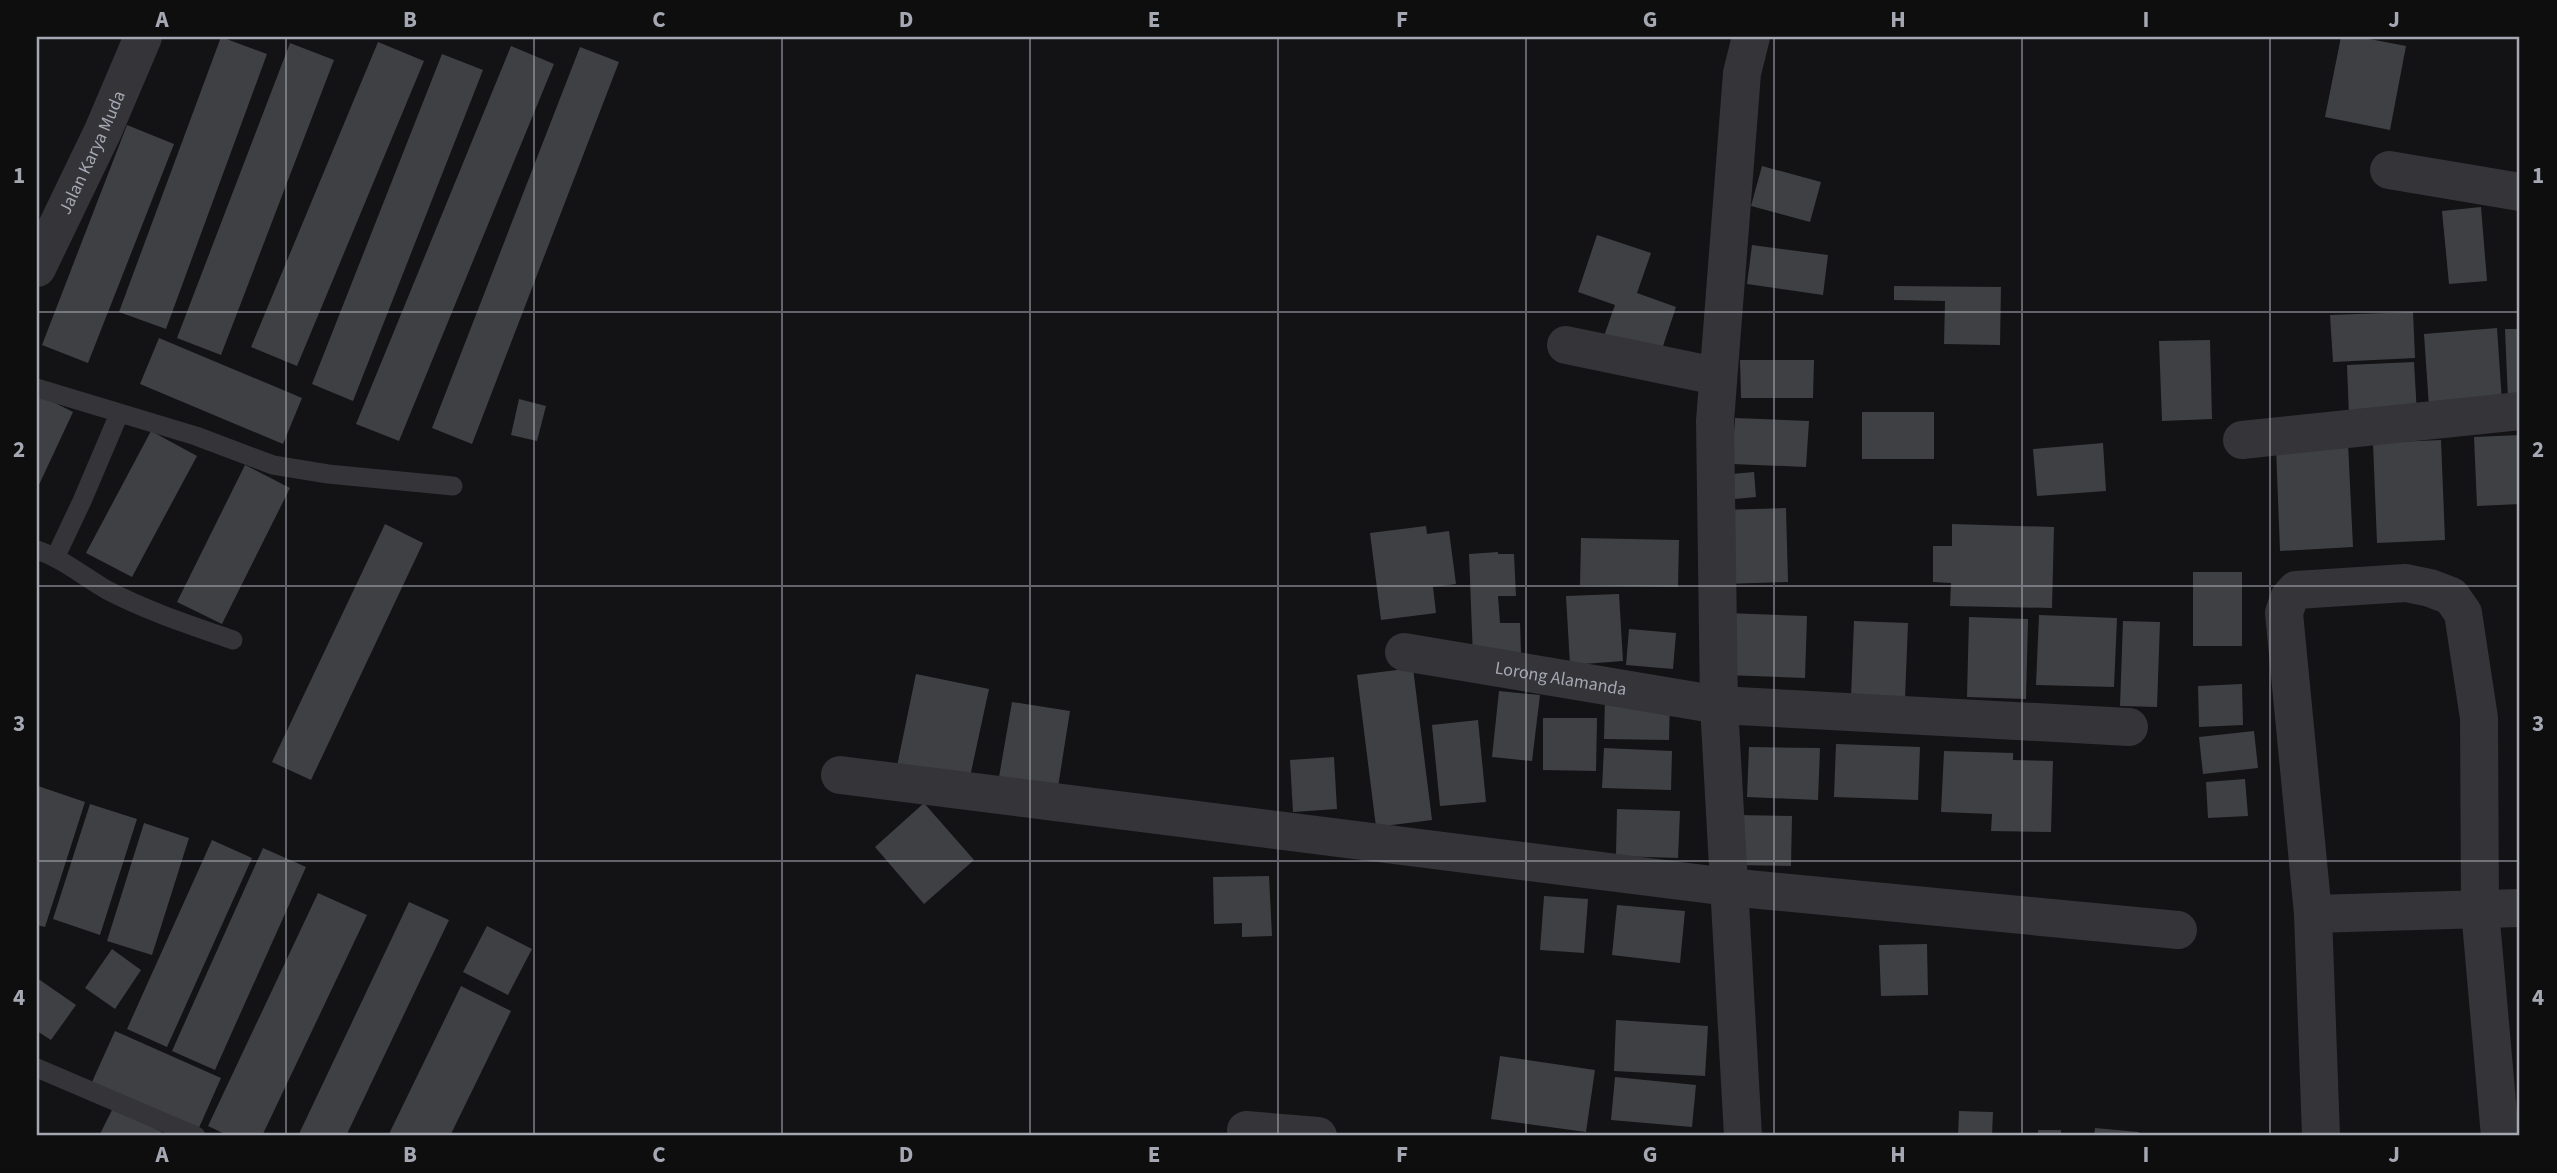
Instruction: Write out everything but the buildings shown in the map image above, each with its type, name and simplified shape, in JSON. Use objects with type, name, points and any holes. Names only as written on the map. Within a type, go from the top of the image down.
[{"type":"street","name":"Jalan Karya Muda","points":[[37,268],[103,131],[143,37]]},
{"type":"street","points":[[1743,1136],[1719,705],[1715,421],[1716,376],[1742,73],[1751,37]]},
{"type":"street","points":[[2389,170],[2520,192]]},
{"type":"street","points":[[1566,345],[1716,376]]},
{"type":"street","points":[[2242,440],[2520,411]]},
{"type":"street","points":[[2321,1136],[2313,914],[2284,613],[2289,598],[2296,590],[2406,583],[2430,587],[2451,596],[2463,613],[2479,718],[2480,910],[2500,1136]]},
{"type":"street","name":"Lorong Alamanda","points":[[1404,653],[1719,705],[2129,727]]},
{"type":"street","points":[[841,775],[1728,887],[2178,930]]},
{"type":"street","points":[[2313,914],[2520,908]]},
{"type":"street","points":[[1246,1130],[1318,1136]]},
{"type":"lane","points":[[37,388],[196,436],[273,465],[328,474],[453,486]]},
{"type":"lane","points":[[56,556],[119,414]]},
{"type":"lane","points":[[37,550],[56,556],[106,589],[161,615],[233,640]]},
{"type":"lane","points":[[37,1068],[196,1136]]}]
